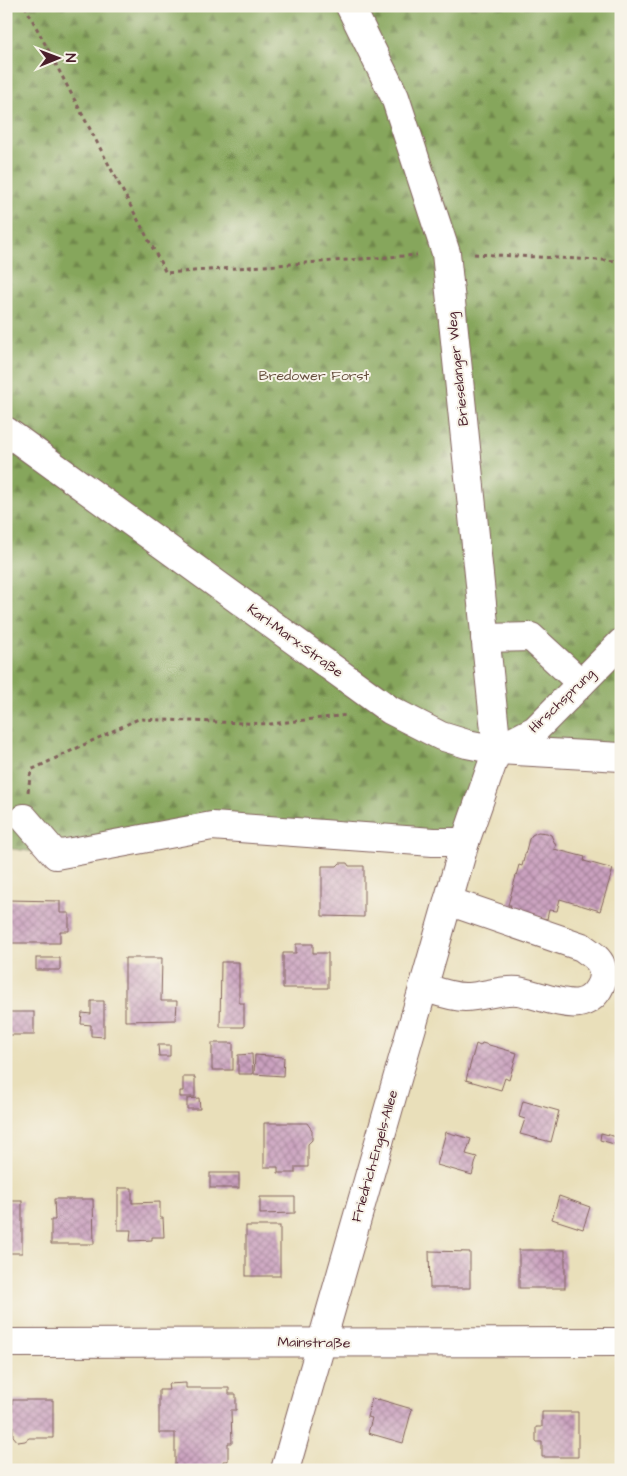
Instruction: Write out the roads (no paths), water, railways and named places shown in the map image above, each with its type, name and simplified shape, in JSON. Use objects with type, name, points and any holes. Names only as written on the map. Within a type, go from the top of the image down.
[{"type":"street","name":"Brieselanger Weg","points":[[350,6],[395,97],[446,253],[497,750]]},
{"type":"street","name":"Karl-Marx-Straße","points":[[6,431],[390,710],[441,736],[467,744],[497,750],[621,757]]},
{"type":"street","points":[[485,638],[531,637],[581,683]]},
{"type":"street","name":"Hirschsprung","points":[[497,750],[535,730],[621,643]]},
{"type":"street","name":"Friedrich-Engels-Allee","points":[[285,1470],[465,842],[497,750]]},
{"type":"street","points":[[24,818],[56,855],[212,826],[433,842],[465,842]]},
{"type":"street","points":[[423,987],[463,997],[517,991],[577,1004],[590,999],[598,990],[603,977],[601,965],[593,955],[582,947],[448,901]]},
{"type":"street","name":"Mainstraße","points":[[6,1343],[621,1342]]},
{"type":"park label","name":"Bredower Forst","points":[[314,376]]}]
